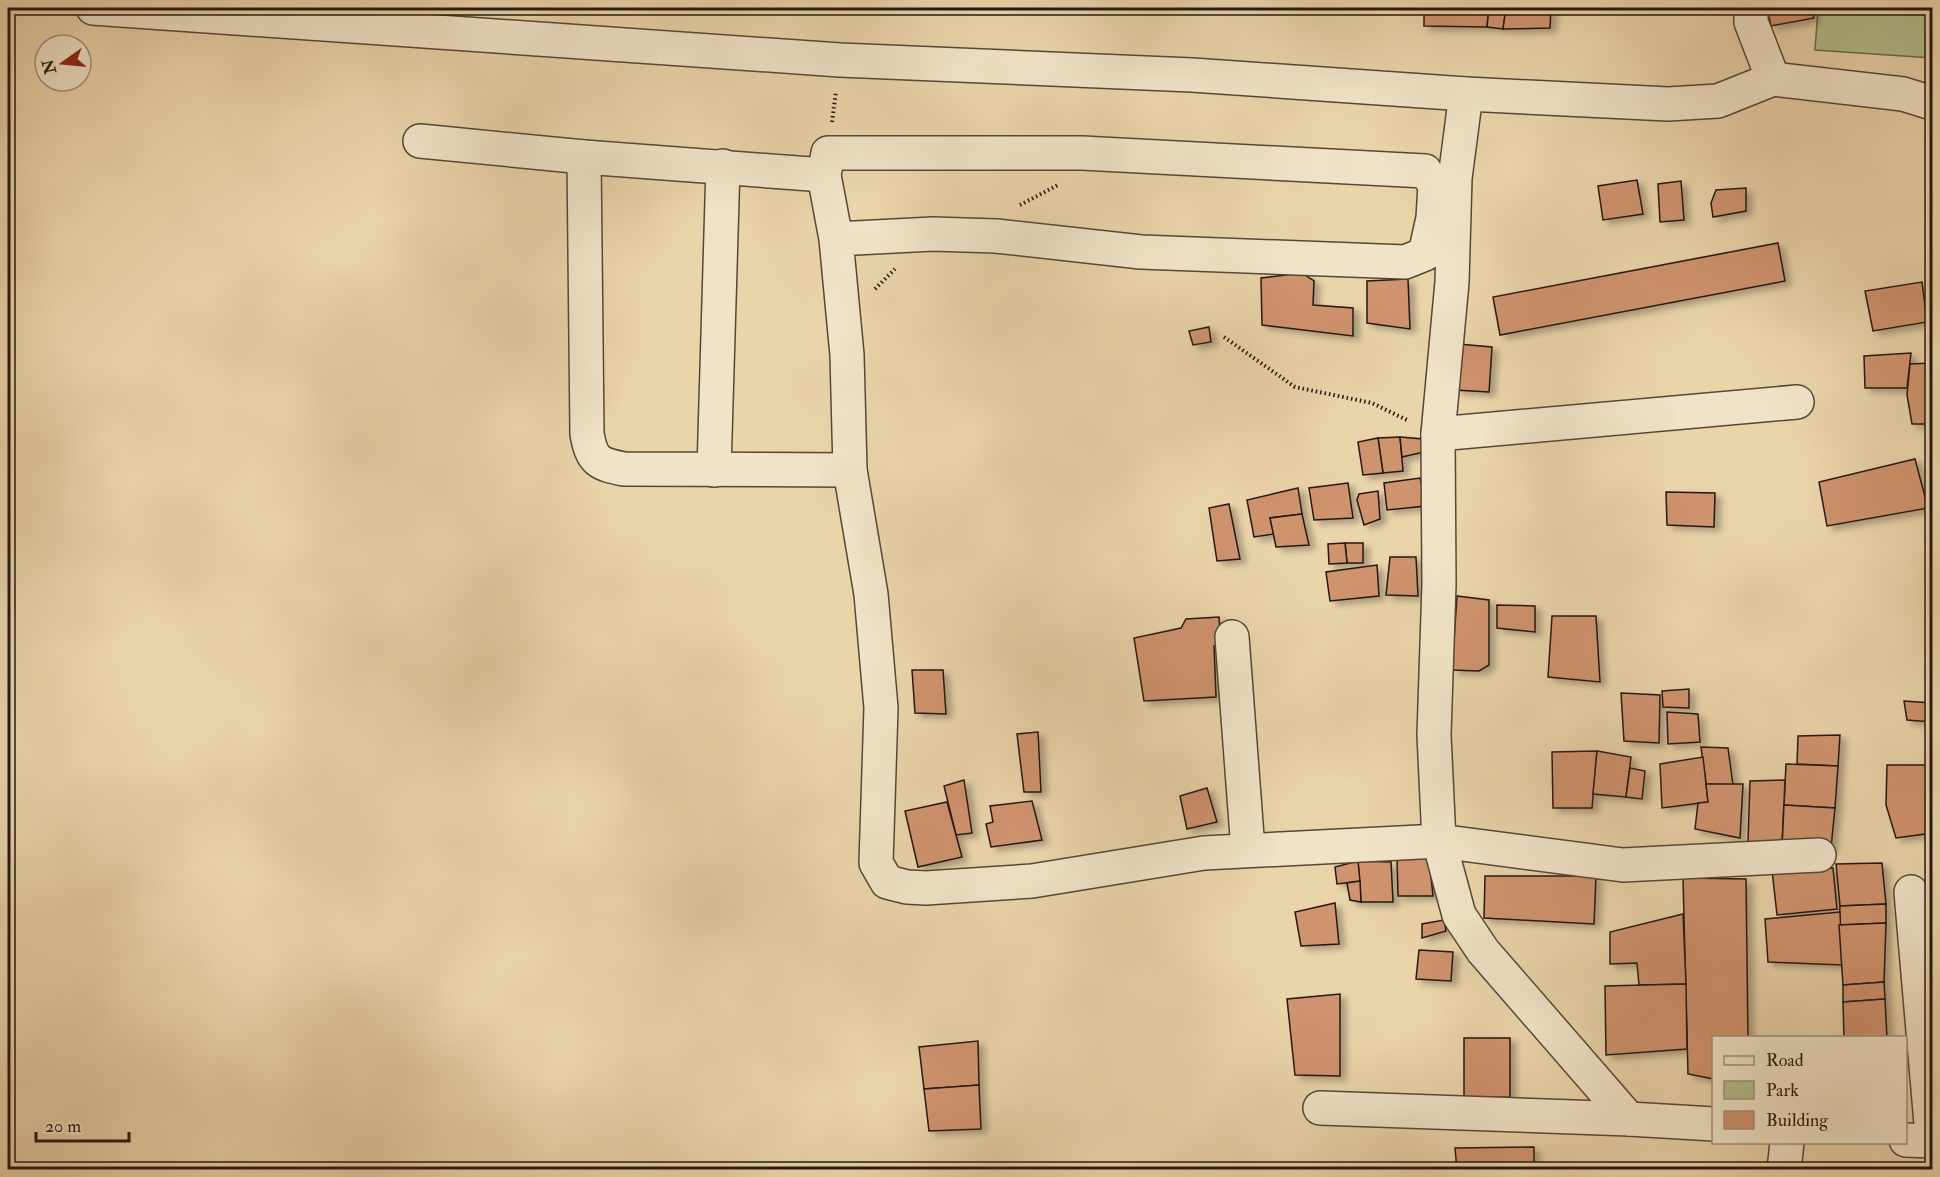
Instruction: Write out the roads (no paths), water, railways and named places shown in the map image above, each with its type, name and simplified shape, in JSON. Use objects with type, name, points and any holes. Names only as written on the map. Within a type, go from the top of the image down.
[{"type":"street","points":[[93,8],[840,60],[1192,75],[1466,94],[1668,104],[1718,101],[1773,79],[1903,94],[1932,103]]},
{"type":"street","points":[[1751,8],[1751,22],[1773,79]]},
{"type":"street","points":[[1466,94],[1455,178],[1452,282],[1438,434],[1439,584],[1434,735],[1439,841],[1459,915],[1483,951],[1629,1119]]},
{"type":"street","points":[[420,141],[584,157],[723,166],[1082,153],[1425,171],[1435,185],[1433,218],[1425,254],[1405,262],[1141,252],[996,236],[933,234],[836,239]]},
{"type":"street","points":[[584,157],[587,434],[590,451],[595,459],[607,466],[624,469],[850,470]]},
{"type":"street","points":[[826,164],[847,355],[850,470],[871,594],[881,708],[876,863],[887,882],[907,887],[926,888],[1032,880],[1204,853],[1439,841],[1623,865],[1819,855]]},
{"type":"street","points":[[714,470],[723,166]]},
{"type":"street","points":[[1438,434],[1797,402]]},
{"type":"street","points":[[1232,637],[1248,850]]},
{"type":"street","points":[[1911,892],[1932,1135]]},
{"type":"street","points":[[1320,1108],[1712,1124]]},
{"type":"street","points":[[1907,1140],[1932,1141]]},
{"type":"street","points":[[1784,1170],[1787,1144]]}]
